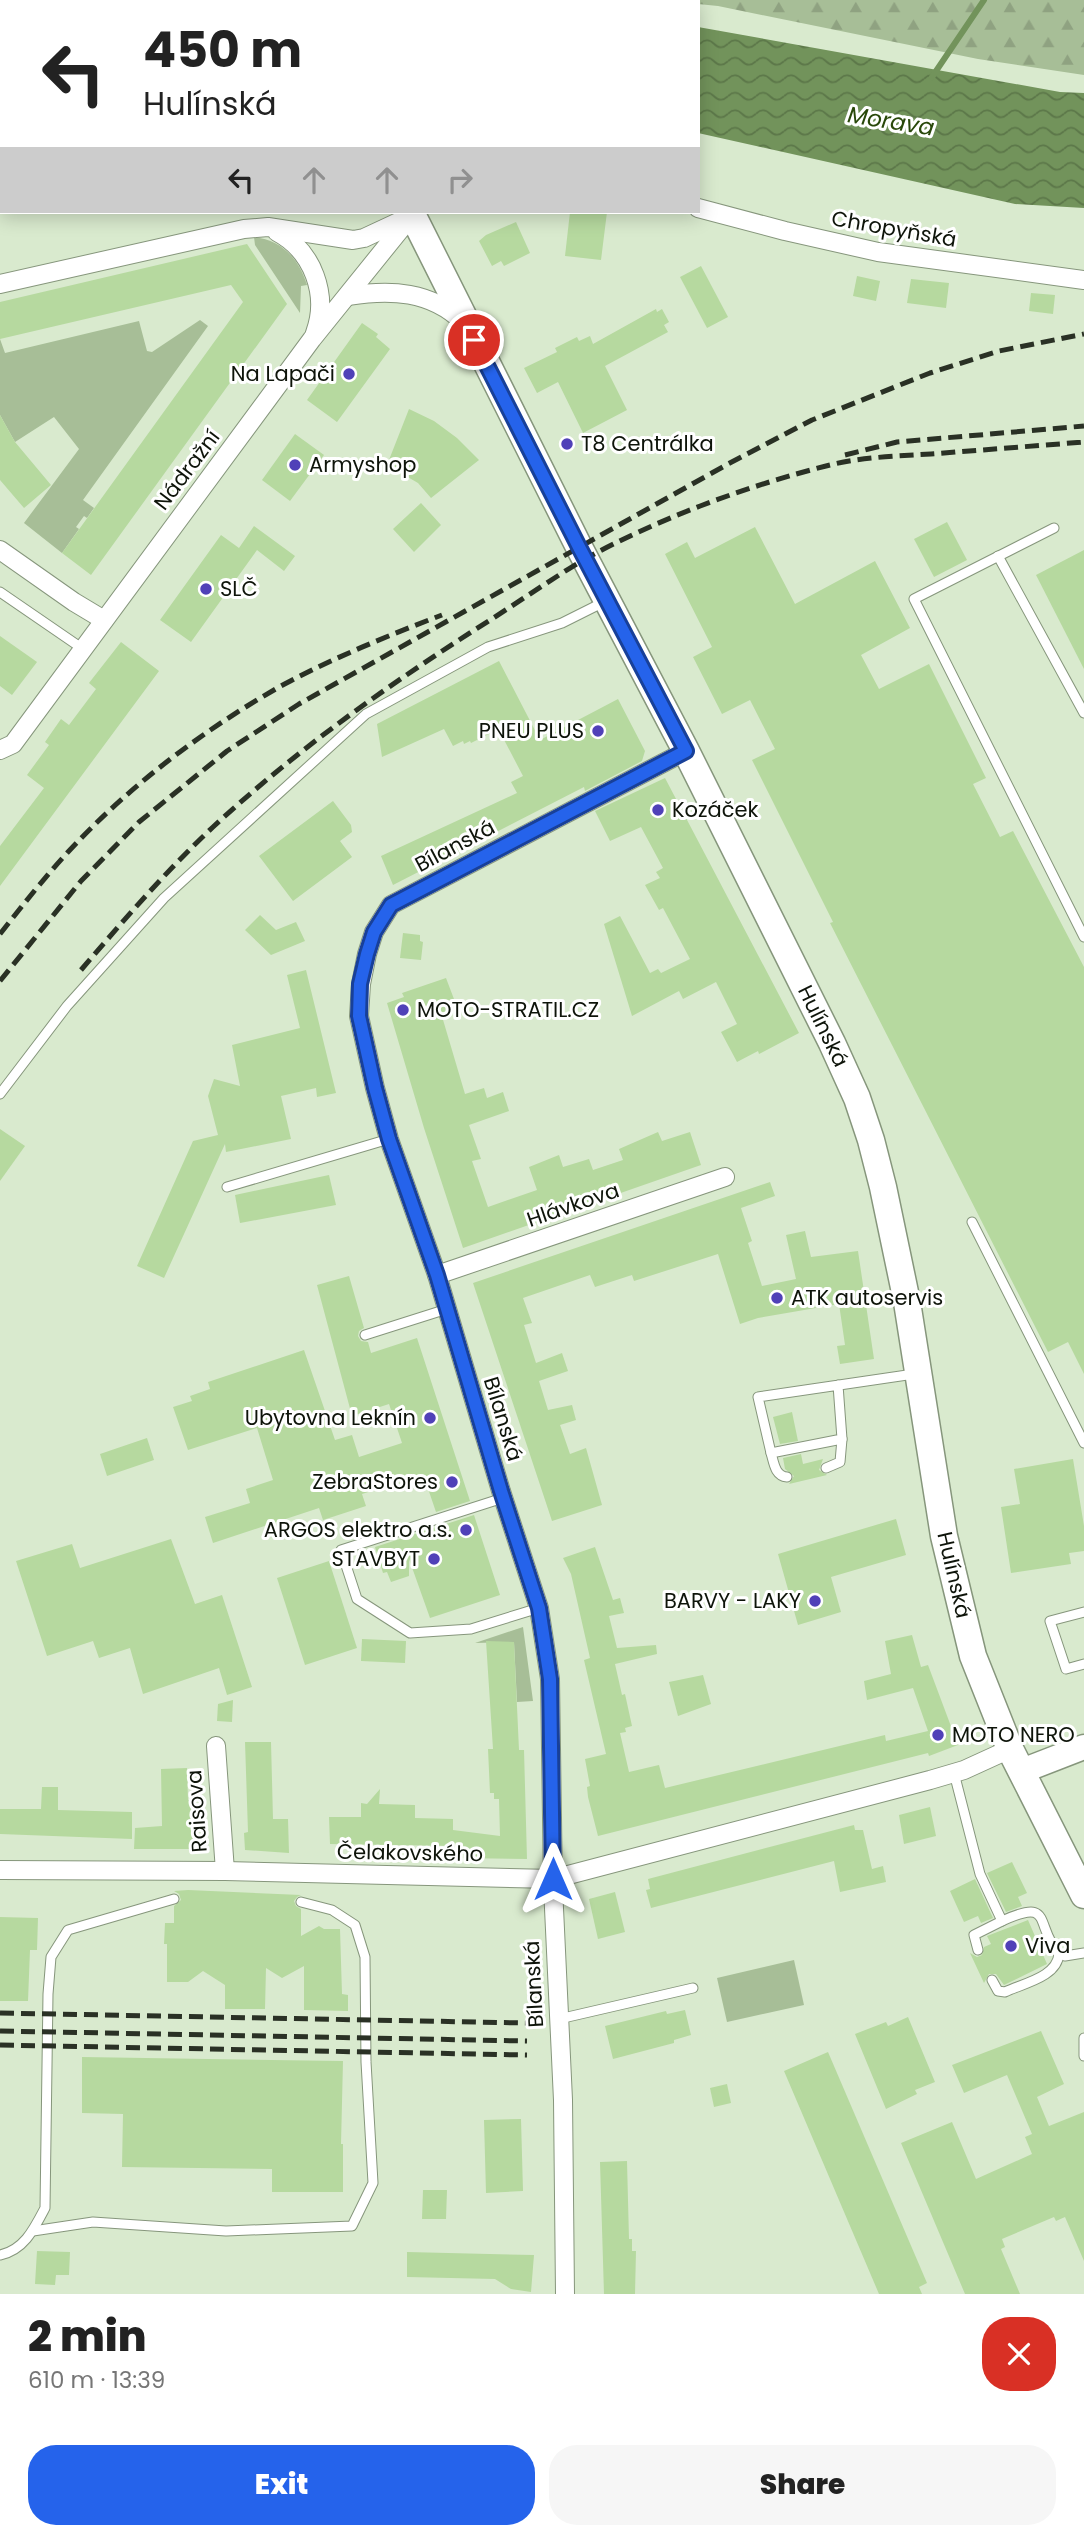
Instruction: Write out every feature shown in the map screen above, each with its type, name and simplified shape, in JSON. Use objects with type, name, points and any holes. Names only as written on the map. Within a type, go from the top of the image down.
[{"type":"main road","name":"Hulínská","points":[[416,214],[467,326],[686,751],[857,1098],[883,1187],[907,1302],[944,1536],[973,1656],[1016,1760],[1084,1895]]},
{"type":"main road","points":[[1016,1760],[1084,1747]]},
{"type":"street","name":"Chropyňská","points":[[700,209],[878,253],[1084,280]]},
{"type":"street","points":[[0,285],[244,229],[268,227],[353,240],[364,238],[414,214]]},
{"type":"street","name":"Nádražní","points":[[0,750],[13,744],[312,339],[415,214]]},
{"type":"street","points":[[268,227],[294,243],[312,267],[318,281],[320,310],[312,339]]},
{"type":"street","points":[[349,296],[378,291],[410,294],[439,304],[467,326]]},
{"type":"street","points":[[0,550],[74,603],[104,620]]},
{"type":"street","name":"Bílanská","points":[[565,2294],[563,2100],[553,1879],[550,1679],[539,1608],[437,1275],[389,1139],[359,1016],[360,984],[374,932],[391,905],[686,751]]},
{"type":"street","name":"Hlávkova","points":[[437,1275],[725,1177]]},
{"type":"street","name":"Raisova","points":[[216,1746],[225,1871]]},
{"type":"street","name":"Čelakovského","points":[[0,1870],[225,1871],[553,1879],[954,1773],[1016,1760]]},
{"type":"lane","points":[[1054,528],[914,599],[1084,937]]},
{"type":"lane","points":[[999,556],[1084,713]]},
{"type":"lane","points":[[0,592],[83,649]]},
{"type":"lane","points":[[0,1094],[67,1006],[164,898],[366,714],[488,647],[562,623],[607,601]]},
{"type":"lane","points":[[227,1187],[389,1139]]},
{"type":"lane","points":[[972,1222],[1084,1443]]},
{"type":"lane","points":[[365,1335],[447,1309]]},
{"type":"lane","points":[[787,1477],[776,1472],[758,1397],[918,1373]]},
{"type":"lane","points":[[825,1468],[840,1462],[842,1438],[838,1385]]},
{"type":"lane","points":[[771,1453],[842,1438]]},
{"type":"lane","points":[[503,1497],[341,1550],[350,1578],[357,1599],[410,1633],[471,1629],[539,1608]]},
{"type":"lane","points":[[1084,1612],[1050,1621],[1066,1669],[1084,1664]]},
{"type":"lane","points":[[954,1773],[980,1874],[1002,1921]]},
{"type":"lane","points":[[0,2255],[20,2247],[33,2231],[45,2208],[48,1994],[51,1957],[68,1930],[174,1899]]},
{"type":"lane","points":[[33,2231],[93,2222],[226,2231],[352,2226],[373,2183],[366,2052],[365,1956],[355,1924],[332,1910],[301,1902]]},
{"type":"lane","points":[[978,1950],[974,1935],[1025,1910],[1037,1914],[1059,1954],[1052,1970],[1005,1992],[999,1991],[992,1980]]},
{"type":"lane","points":[[1059,1954],[1065,1956],[1084,1953]]},
{"type":"lane","points":[[559,2019],[693,1988]]},
{"type":"lane","points":[[1084,2038],[1084,2056]]},
{"type":"green space","points":[[700,0],[1084,0],[1084,75],[978,59],[700,4]]},
{"type":"green space","points":[[254,237],[281,247],[299,267],[307,285],[301,286],[300,313],[255,245]]},
{"type":"green space","points":[[200,320],[208,326],[83,500],[94,508],[76,527],[79,529],[62,553],[24,523],[79,449],[54,417],[15,442],[0,415],[0,339],[5,353],[139,321],[147,351],[152,352]]},
{"type":"green space","points":[[523,1627],[533,1701],[517,1702],[514,1642],[475,1643]]},
{"type":"green space","points":[[794,1960],[804,2005],[727,2022],[717,1978]]},
{"type":"water","name":"Morava","points":[[700,27],[1060,92],[1084,93],[1084,208],[1015,204],[700,133]]},
{"type":"building","points":[[570,214],[607,214],[601,260],[565,256]]},
{"type":"building","points":[[516,222],[530,253],[504,266],[501,261],[492,266],[479,241],[486,235]]},
{"type":"building","points":[[247,244],[287,304],[91,575],[62,553],[243,302],[231,285],[0,339],[0,302]]},
{"type":"building","points":[[701,266],[728,317],[707,328],[680,277]]},
{"type":"building","points":[[857,276],[880,281],[876,301],[853,296]]},
{"type":"building","points":[[911,279],[949,283],[946,308],[907,303]]},
{"type":"building","points":[[1031,293],[1055,295],[1053,314],[1029,311]]},
{"type":"building","points":[[656,309],[657,312],[662,309],[669,322],[664,325],[668,332],[605,366],[627,410],[583,433],[558,382],[537,393],[524,368],[557,352],[555,348],[577,337],[579,341],[590,336],[593,344]]},
{"type":"building","name":"Na Lapači","points":[[362,323],[378,334],[376,337],[390,349],[337,422],[307,400]]},
{"type":"building","points":[[409,409],[434,421],[457,438],[479,460],[431,498],[418,483],[387,465]]},
{"type":"building","points":[[0,415],[15,442],[51,485],[24,508],[0,480]]},
{"type":"building","name":"Armyshop","points":[[295,434],[324,455],[290,501],[262,480]]},
{"type":"building","points":[[421,503],[441,525],[414,552],[393,529]]},
{"type":"building","points":[[947,522],[967,560],[934,577],[914,539]]},
{"type":"building","name":"SLČ","points":[[254,526],[295,556],[284,571],[257,550],[191,642],[160,620],[221,535],[239,548]]},
{"type":"building","points":[[755,527],[795,604],[875,561],[910,628],[861,655],[879,689],[929,664],[986,778],[973,784],[1000,837],[1013,831],[1084,967],[1084,1374],[1068,1342],[1048,1352],[830,923],[833,922],[752,760],[775,749],[750,700],[722,714],[693,657],[712,647],[665,554],[687,542],[695,558]]},
{"type":"building","points":[[1084,550],[1084,669],[1036,575]]},
{"type":"building","points":[[0,636],[37,662],[12,695],[0,686]]},
{"type":"building","points":[[121,642],[159,671],[0,886],[0,846],[44,788],[27,775],[49,745],[45,742],[61,719],[69,725],[96,689],[89,683]]},
{"type":"building","points":[[499,661],[540,740],[618,699],[645,751],[642,761],[585,791],[584,787],[393,885],[381,856],[517,793],[511,782],[523,776],[500,732],[497,734],[495,731],[471,743],[470,741],[464,744],[463,741],[453,746],[444,729],[382,757],[377,724]]},
{"type":"building","points":[[665,778],[799,1033],[737,1062],[721,1032],[737,1024],[716,982],[683,999],[679,991],[632,1016],[604,924],[620,916],[650,973],[658,969],[661,973],[690,959],[663,908],[659,910],[645,885],[660,878],[656,872],[663,868],[641,827],[610,841],[595,811]]},
{"type":"building","points":[[333,801],[351,825],[352,832],[340,841],[352,857],[293,901],[259,856]]},
{"type":"building","points":[[260,915],[276,930],[296,922],[305,941],[271,955],[245,930]]},
{"type":"building","points":[[403,933],[420,935],[420,941],[423,942],[421,960],[400,958]]},
{"type":"building","points":[[306,970],[336,1093],[317,1097],[316,1088],[281,1096],[291,1139],[226,1152],[225,1144],[164,1278],[137,1266],[193,1141],[218,1135],[208,1096],[214,1079],[240,1086],[232,1045],[300,1028],[287,975]]},
{"type":"building","points":[[446,978],[457,1007],[441,1013],[465,1094],[484,1088],[487,1098],[503,1092],[509,1111],[469,1125],[481,1159],[472,1161],[488,1207],[537,1190],[529,1167],[559,1155],[563,1167],[589,1159],[593,1170],[623,1160],[619,1149],[658,1132],[662,1141],[690,1132],[701,1165],[463,1248],[387,1003],[404,997],[402,993]]},
{"type":"building","points":[[0,1129],[25,1146],[0,1181]]},
{"type":"building","points":[[329,1175],[336,1205],[240,1223],[235,1195]]},
{"type":"building","points":[[770,1182],[775,1196],[741,1208],[752,1241],[748,1243],[762,1286],[796,1279],[786,1235],[805,1231],[811,1257],[858,1251],[874,1359],[840,1364],[837,1346],[845,1345],[839,1304],[758,1318],[740,1324],[718,1254],[634,1281],[632,1275],[595,1287],[590,1275],[523,1298],[532,1323],[524,1325],[536,1363],[562,1353],[568,1371],[539,1381],[548,1410],[572,1405],[576,1420],[560,1425],[570,1454],[586,1448],[602,1505],[552,1521],[473,1283]]},
{"type":"building","points":[[349,1276],[364,1328],[359,1331],[358,1336],[361,1341],[368,1342],[371,1353],[417,1338],[470,1501],[436,1512],[423,1474],[362,1494],[366,1506],[323,1520],[319,1508],[213,1543],[205,1517],[250,1503],[246,1489],[273,1480],[257,1428],[188,1450],[173,1407],[192,1401],[190,1396],[210,1389],[208,1382],[304,1350],[335,1440],[352,1435],[359,1457],[402,1443],[389,1404],[352,1416],[317,1285]]},
{"type":"building","points":[[792,1412],[798,1441],[780,1444],[773,1417]]},
{"type":"building","points":[[147,1438],[154,1460],[107,1476],[100,1454]]},
{"type":"building","points":[[801,1454],[803,1464],[823,1459],[819,1470],[827,1475],[789,1484],[794,1476],[785,1469],[783,1458]]},
{"type":"building","points":[[1073,1459],[1084,1526],[1084,1551],[1069,1553],[1071,1564],[1011,1573],[1001,1507],[1020,1504],[1014,1469]]},
{"type":"building","name":"STAVBYT","points":[[474,1515],[500,1595],[430,1618],[409,1559],[409,1576],[391,1582],[387,1572],[383,1573],[375,1547]]},
{"type":"building","points":[[896,1519],[906,1555],[831,1577],[841,1612],[798,1625],[778,1554]]},
{"type":"building","points":[[171,1539],[195,1604],[222,1595],[252,1687],[227,1695],[219,1668],[143,1694],[130,1648],[99,1658],[93,1641],[47,1656],[16,1561],[72,1544],[80,1568]]},
{"type":"building","points":[[595,1547],[613,1600],[620,1598],[624,1613],[609,1616],[617,1648],[656,1645],[657,1654],[615,1664],[632,1726],[625,1728],[626,1732],[620,1733],[629,1772],[659,1765],[665,1788],[885,1735],[886,1741],[928,1731],[913,1688],[867,1700],[864,1681],[891,1674],[885,1641],[912,1635],[921,1667],[928,1665],[958,1745],[929,1756],[928,1753],[598,1836],[588,1797],[587,1787],[590,1786],[585,1759],[606,1754],[584,1660],[590,1658],[571,1574],[563,1558]]},
{"type":"building","points":[[329,1561],[357,1648],[305,1665],[277,1578]]},
{"type":"building","points":[[362,1639],[406,1641],[405,1663],[361,1661]]},
{"type":"building","points":[[486,1641],[514,1642],[519,1750],[524,1750],[527,1859],[457,1858],[457,1846],[330,1844],[329,1817],[361,1817],[361,1803],[367,1804],[380,1789],[379,1804],[415,1805],[415,1818],[453,1819],[453,1830],[500,1836],[499,1799],[494,1799],[494,1793],[490,1793],[488,1749],[493,1749]]},
{"type":"building","points":[[703,1675],[711,1704],[678,1716],[669,1682]]},
{"type":"building","points":[[233,1700],[232,1722],[217,1721],[218,1704]]},
{"type":"building","points":[[245,1742],[271,1742],[273,1819],[288,1819],[289,1853],[245,1850],[244,1833],[248,1832]]},
{"type":"building","points":[[187,1768],[194,1849],[134,1849],[135,1828],[162,1826],[161,1769]]},
{"type":"building","points":[[42,1787],[58,1787],[58,1810],[132,1812],[132,1839],[0,1834],[0,1809],[41,1809]]},
{"type":"building","points":[[930,1807],[936,1836],[904,1844],[899,1815]]},
{"type":"building","points":[[854,1825],[855,1830],[863,1830],[872,1869],[883,1866],[886,1882],[840,1892],[834,1861],[651,1908],[646,1890],[650,1889],[648,1879]]},
{"type":"building","points":[[1012,1862],[1027,1893],[1018,1897],[1022,1906],[1006,1912],[987,1873]]},
{"type":"building","points":[[975,1879],[993,1918],[981,1923],[978,1916],[964,1922],[950,1891]]},
{"type":"building","points":[[174,1891],[301,1895],[294,1901],[301,1909],[301,1936],[319,1926],[324,1929],[340,1929],[342,1994],[348,1995],[348,2011],[304,2010],[304,1966],[282,1978],[266,1968],[265,2009],[225,2009],[225,1985],[203,1971],[188,1982],[167,1982],[165,1923],[174,1923],[174,1906],[181,1900],[179,1894]]},
{"type":"building","points":[[615,1892],[625,1932],[598,1939],[589,1899]]},
{"type":"building","points":[[0,1917],[38,1918],[37,1950],[30,1950],[28,2001],[0,2001]]},
{"type":"building","points":[[1028,1920],[1047,1964],[1004,1985],[996,1974],[989,1974],[984,1983],[970,1953],[977,1957],[982,1955],[984,1947],[991,1944],[987,1936]]},
{"type":"building","points":[[685,2010],[691,2035],[674,2040],[674,2043],[613,2059],[605,2026],[666,2011],[667,2014]]},
{"type":"building","points":[[908,2017],[935,2082],[915,2090],[917,2094],[886,2109],[855,2034],[886,2022],[888,2026]]},
{"type":"building","points":[[1041,2031],[1064,2084],[1037,2097],[1049,2126],[1084,2112],[1084,2261],[1065,2217],[1056,2221],[1054,2217],[1002,2239],[1005,2247],[1001,2249],[1020,2294],[965,2294],[901,2143],[952,2122],[976,2179],[1032,2154],[1025,2137],[1032,2134],[1007,2075],[964,2093],[952,2065]]},
{"type":"building","points":[[828,2052],[927,2283],[919,2287],[922,2294],[879,2294],[784,2071]]},
{"type":"building","points":[[82,2057],[343,2061],[343,2192],[272,2192],[272,2169],[122,2167],[123,2114],[82,2113]]},
{"type":"building","points":[[727,2084],[731,2103],[714,2107],[710,2088]]},
{"type":"building","points":[[521,2119],[523,2191],[486,2193],[484,2120]]},
{"type":"building","points":[[627,2161],[629,2239],[632,2239],[632,2251],[636,2251],[635,2294],[604,2294],[600,2162]]},
{"type":"building","points":[[423,2190],[447,2190],[446,2219],[422,2219]]},
{"type":"building","points":[[37,2251],[70,2252],[69,2275],[56,2275],[55,2285],[35,2284]]},
{"type":"building","points":[[407,2252],[534,2255],[531,2292],[511,2289],[495,2279],[407,2277]]},
{"type":"waterway","points":[[932,77],[984,0]]},
{"type":"railway","points":[[0,981],[81,881],[139,822],[227,751],[299,704],[728,464],[812,420],[930,373],[999,351],[1084,334]]},
{"type":"railway","points":[[845,455],[897,442],[1084,426]]},
{"type":"railway","points":[[81,970],[178,861],[275,773],[407,674],[558,576],[613,544],[672,517],[734,494],[839,463],[878,457],[1084,442]]},
{"type":"railway","points":[[0,934],[50,872],[91,828],[141,783],[195,741],[281,686],[360,648],[442,615]]},
{"type":"railway","points":[[0,2013],[527,2023]]},
{"type":"railway","points":[[0,2031],[527,2041]]},
{"type":"railway","points":[[0,2045],[527,2055]]},
{"type":"place","name":"Na Lapači","points":[[349,374]]},
{"type":"place","name":"T8 Centrálka","points":[[567,444]]},
{"type":"place","name":"Armyshop","points":[[295,465]]},
{"type":"place","name":"SLČ","points":[[206,589]]},
{"type":"place","name":"PNEU PLUS","points":[[598,731]]},
{"type":"place","name":"Kozáček","points":[[658,810]]},
{"type":"place","name":"MOTO-STRATIL.CZ","points":[[403,1010]]},
{"type":"place","name":"ATK autoservis","points":[[777,1298]]},
{"type":"place","name":"Ubytovna Leknín","points":[[430,1418]]},
{"type":"place","name":"ZebraStores","points":[[452,1482]]},
{"type":"place","name":"ARGOS elektro a.s.","points":[[466,1530]]},
{"type":"place","name":"STAVBYT","points":[[434,1559]]},
{"type":"place","name":"BARVY - LAKY","points":[[815,1601]]},
{"type":"place","name":"MOTO NERO","points":[[938,1735]]},
{"type":"place","name":"Viva","points":[[1011,1946]]},
{"type":"route","points":[[474,340],[686,751],[391,905],[374,932],[360,984],[359,1016],[389,1139],[437,1275],[539,1608],[550,1679],[553,1879]]}]
